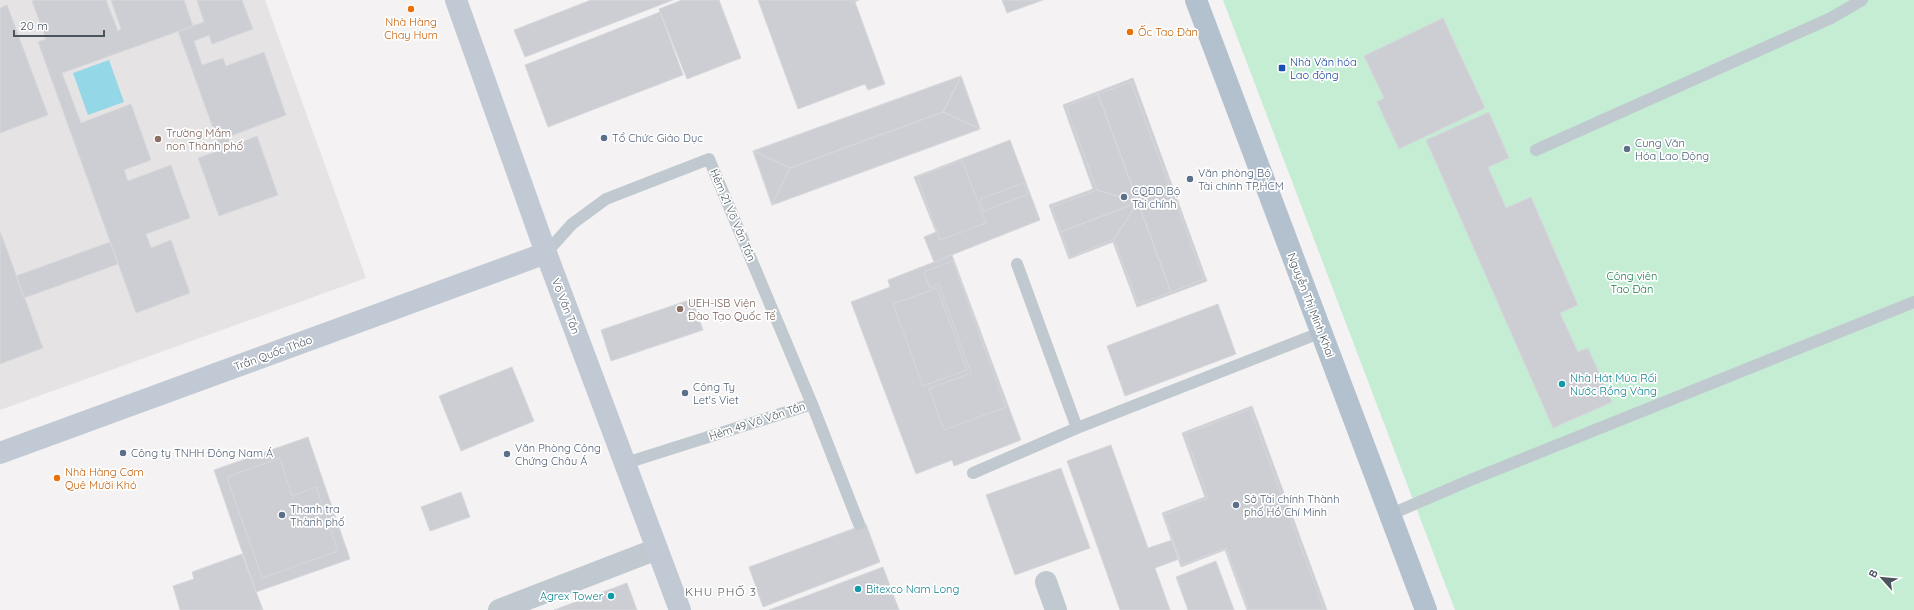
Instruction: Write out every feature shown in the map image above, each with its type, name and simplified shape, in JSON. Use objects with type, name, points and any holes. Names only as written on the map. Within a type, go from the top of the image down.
[{"type":"main road","name":"Võ Văn Tần","points":[[456,0],[546,253],[680,610]]},
{"type":"main road","name":"Nguyễn Thị Minh Khai","points":[[1196,0],[1426,610]]},
{"type":"main road","name":"Trần Quốc Thảo","points":[[0,453],[546,253]]},
{"type":"street","points":[[498,610],[657,549]]},
{"type":"street","points":[[1046,582],[1056,610]]},
{"type":"lane","points":[[1536,150],[1831,18],[1862,0]]},
{"type":"lane","name":"Hẻm 21 Võ Văn Tần","points":[[546,253],[572,224],[606,199],[709,159],[812,404]]},
{"type":"lane","points":[[1018,264],[1077,428]]},
{"type":"lane","points":[[1389,515],[1454,487],[1914,302]]},
{"type":"lane","points":[[972,472],[1077,428],[1322,332]]},
{"type":"lane","name":"Hẻm 49 Võ Văn Tần","points":[[626,463],[812,404],[859,524]]},
{"type":"shaded area","name":"Trường Mầm non Thành phố","points":[[0,0],[265,0],[366,278],[0,410]]},
{"type":"green space","name":"Công viên Tao Đàn","points":[[1223,0],[1914,0],[1914,610],[1455,610]]},
{"type":"water","points":[[109,60],[124,102],[88,115],[73,73]]},
{"type":"building","points":[[106,0],[118,31],[121,29],[111,0],[184,0],[193,26],[62,73],[81,123],[131,104],[151,160],[124,170],[128,181],[171,165],[190,218],[146,234],[151,248],[171,240],[190,293],[136,313],[38,42],[46,39],[32,1]]},
{"type":"building","points":[[197,0],[242,0],[253,29],[212,44],[209,35],[194,41],[202,65],[223,58],[226,66],[264,52],[286,115],[228,137],[231,146],[257,136],[278,195],[219,216],[198,158],[221,150],[178,31],[204,22]]},
{"type":"building","points":[[591,0],[673,0],[525,57],[514,30]]},
{"type":"building","points":[[682,0],[719,0],[741,58],[687,79],[659,9]]},
{"type":"building","points":[[758,0],[859,0],[855,2],[885,84],[868,90],[865,84],[798,109]]},
{"type":"building","points":[[1002,0],[1043,0],[1007,13]]},
{"type":"building","points":[[7,5],[48,115],[0,133],[0,8]]},
{"type":"building","points":[[660,12],[683,75],[548,127],[525,65]]},
{"type":"building","points":[[1443,18],[1485,108],[1399,149],[1377,102],[1384,98],[1364,56]]},
{"type":"building","points":[[961,76],[980,129],[772,205],[753,151]]},
{"type":"building","points":[[961,76],[943,112],[790,168],[753,151]]},
{"type":"building","points":[[961,76],[980,129],[943,112]]},
{"type":"building","name":"CQĐD Bộ Tài chính","points":[[1133,78],[1207,281],[1137,307],[1113,242],[1069,259],[1049,205],[1093,189],[1063,105]]},
{"type":"building","points":[[1131,82],[1204,279],[1171,292],[1098,94]]},
{"type":"building","points":[[1098,94],[1138,202],[1097,190],[1066,106]]},
{"type":"building","points":[[943,112],[980,129],[772,205],[790,168]]},
{"type":"building","points":[[1489,112],[1509,158],[1488,167],[1506,208],[1531,197],[1578,305],[1560,313],[1578,352],[1588,348],[1612,402],[1553,428],[1426,140]]},
{"type":"building","points":[[1010,140],[1040,220],[934,262],[924,237],[936,232],[914,177]]},
{"type":"building","points":[[753,151],[790,168],[772,205]]},
{"type":"building","points":[[962,160],[986,223],[940,240],[917,177]]},
{"type":"building","points":[[1024,183],[1028,194],[984,211],[980,199]]},
{"type":"building","points":[[1097,190],[1138,202],[1061,232],[1052,207]]},
{"type":"building","points":[[1138,202],[1114,239],[1070,257],[1061,232]]},
{"type":"building","points":[[1138,202],[1171,292],[1138,304],[1114,239]]},
{"type":"building","points":[[0,231],[43,348],[0,364]]},
{"type":"building","points":[[110,242],[118,264],[24,298],[16,276]]},
{"type":"building","points":[[952,255],[1021,440],[954,466],[952,460],[916,474],[851,302],[890,287],[888,280]]},
{"type":"building","points":[[953,261],[1006,407],[944,430],[929,389],[971,373],[939,284],[930,288],[924,272]]},
{"type":"building","points":[[937,288],[967,370],[923,386],[893,304]]},
{"type":"building","points":[[692,299],[703,330],[611,361],[601,330]]},
{"type":"building","points":[[1218,304],[1236,354],[1125,396],[1107,346]]},
{"type":"building","points":[[512,367],[534,421],[461,451],[439,396]]},
{"type":"building","name":"Sở Tài chính Thành phố Hồ Chí Minh","points":[[1252,406],[1327,610],[1247,610],[1225,550],[1181,567],[1162,513],[1205,497],[1182,433]]},
{"type":"building","name":"Sở Tài chính Thành phố Hồ Chí Minh","points":[[1250,409],[1324,609],[1249,610],[1226,548],[1182,565],[1164,515],[1208,498],[1185,434]]},
{"type":"building","name":"Thanh tra Thành phố","points":[[308,437],[350,559],[256,592],[214,470]]},
{"type":"building","points":[[1111,445],[1148,548],[1172,540],[1179,559],[1155,568],[1170,610],[1120,610],[1067,461]]},
{"type":"building","points":[[280,458],[292,496],[316,487],[338,551],[262,578],[227,477]]},
{"type":"building","points":[[1061,468],[1090,548],[1015,575],[986,495]]},
{"type":"building","points":[[461,492],[470,517],[430,531],[421,507]]},
{"type":"building","points":[[866,524],[880,562],[763,607],[749,567]]},
{"type":"building","points":[[242,554],[263,610],[180,610],[173,586],[194,579],[192,572]]},
{"type":"building","points":[[1216,561],[1234,610],[1188,610],[1176,577]]},
{"type":"building","name":"Bitexco Nam Long","points":[[883,567],[899,610],[769,610]]},
{"type":"building","name":"Agrex Tower","points":[[627,583],[637,610],[554,610]]},
{"type":"place","name":"Nhà Hàng Chay Hum","points":[[411,9]]},
{"type":"place","name":"Ốc Tao Đàn","points":[[1130,32]]},
{"type":"place","name":"Nhà Văn hóa Lao động","points":[[1282,68]]},
{"type":"place","name":"Tổ Chức Giáo Dục","points":[[604,138]]},
{"type":"place","name":"Trường Mầm non Thành phố","points":[[158,139]]},
{"type":"place","name":"Cung Văn Hóa Lao Động","points":[[1627,149]]},
{"type":"place","name":"Văn phòng Bộ Tài chính TP.HCM","points":[[1190,179]]},
{"type":"place","name":"CQĐD Bộ Tài chính","points":[[1124,197]]},
{"type":"place","name":"UEH-ISB Viện Đào Tạo Quốc Tế","points":[[680,309]]},
{"type":"place","name":"Nhà Hát Múa Rối Nước Rồng Vàng","points":[[1562,384]]},
{"type":"place","name":"Công Ty Let's Viet","points":[[685,393]]},
{"type":"place","name":"Công ty TNHH Đông Nam Á","points":[[123,453]]},
{"type":"place","name":"Văn Phòng Công Chứng Châu Á","points":[[507,454]]},
{"type":"place","name":"Nhà Hàng Cơm Quê Mười Khó","points":[[57,478]]},
{"type":"place","name":"Sở Tài chính Thành phố Hồ Chí Minh","points":[[1236,505]]},
{"type":"place","name":"Thanh tra Thành phố","points":[[282,515]]},
{"type":"place","name":"Bitexco Nam Long","points":[[858,589]]},
{"type":"place","name":"Agrex Tower","points":[[611,596]]},
{"type":"district","name":"KHU PHỐ 3","points":[[721,592]]}]
